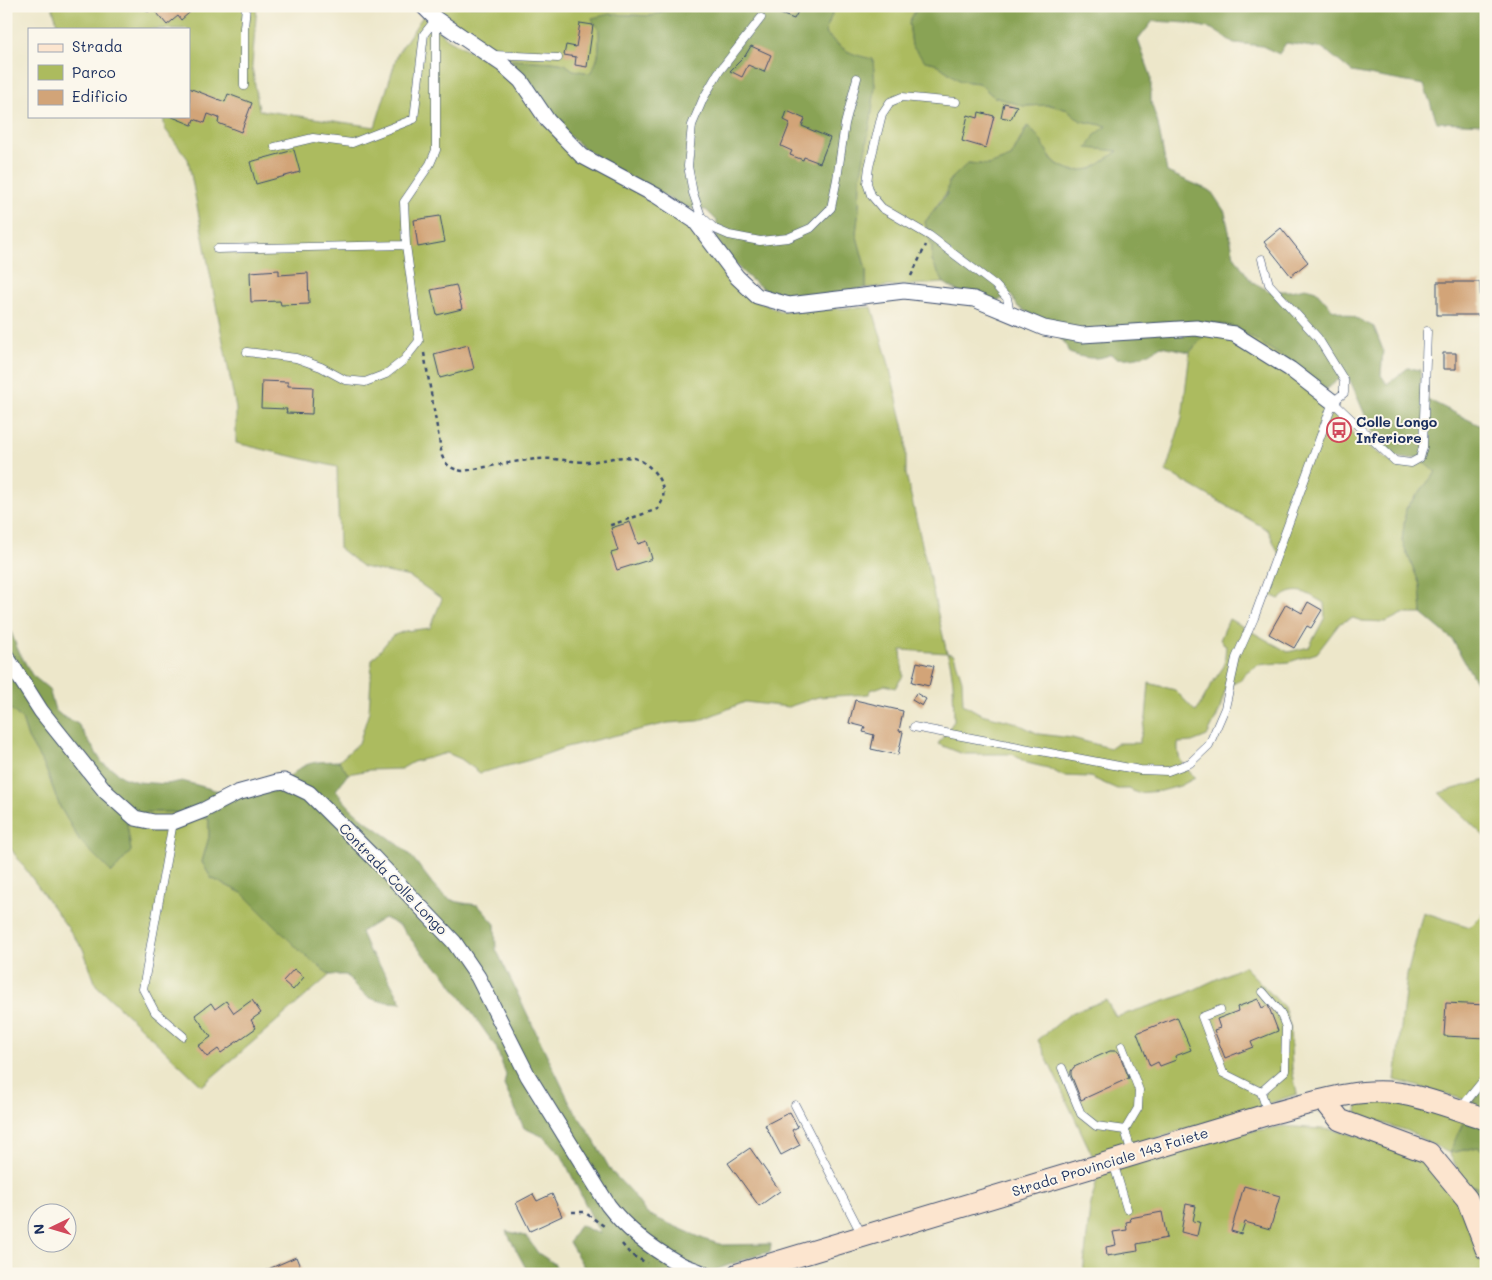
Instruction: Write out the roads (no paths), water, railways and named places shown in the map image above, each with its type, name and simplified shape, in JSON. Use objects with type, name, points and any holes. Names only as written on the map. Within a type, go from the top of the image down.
[{"type":"main road","name":"Strada Provinciale 143 Faiete","points":[[738,1274],[774,1269],[863,1236],[1269,1114],[1348,1095],[1382,1092],[1398,1093],[1486,1119]]},
{"type":"main road","points":[[1324,1100],[1340,1120],[1429,1153],[1467,1199],[1486,1249]]},
{"type":"street","points":[[423,6],[436,19],[502,64],[521,81],[548,121],[582,156],[698,218],[737,277],[757,296],[789,305],[904,291],[974,299],[1044,328],[1082,335],[1196,328],[1234,334],[1290,369],[1333,402]]},
{"type":"street","name":"Contrada Colle Longo","points":[[6,656],[41,711],[106,792],[135,818],[154,822],[173,822],[204,810],[237,793],[277,782],[284,781],[309,793],[374,857],[454,942],[478,977],[528,1076],[608,1205],[620,1221],[637,1237],[680,1264],[704,1274]]},
{"type":"lane","points":[[244,86],[246,6]]},
{"type":"lane","points":[[760,18],[718,73],[703,99],[692,124],[688,166],[698,218],[715,229],[729,235],[760,241],[788,238],[811,228],[831,208],[845,124],[857,78]]},
{"type":"lane","points":[[275,147],[313,138],[352,144],[414,119],[424,34],[436,19]]},
{"type":"lane","points":[[247,352],[296,358],[321,367],[345,380],[365,382],[386,374],[404,360],[419,341],[406,245],[404,202],[430,164],[436,150],[436,19]]},
{"type":"lane","points":[[487,54],[558,58]]},
{"type":"lane","points":[[956,102],[902,98],[890,102],[882,114],[867,183],[871,195],[882,208],[930,236],[995,285],[1007,298],[1010,313]]},
{"type":"lane","points":[[217,249],[406,245]]},
{"type":"lane","points":[[914,727],[1140,770],[1168,771],[1190,763],[1209,745],[1225,708],[1236,658],[1254,618],[1333,402],[1344,393],[1344,380],[1318,338],[1269,284],[1262,259]]},
{"type":"lane","points":[[1333,402],[1395,461],[1411,463],[1420,458],[1423,447],[1427,331]]},
{"type":"lane","points":[[173,822],[143,989],[155,1012],[183,1036]]},
{"type":"lane","points":[[1261,1092],[1285,1070],[1286,1027],[1280,1012],[1263,992]]},
{"type":"lane","points":[[1220,1010],[1202,1017],[1223,1073],[1261,1092],[1269,1114]]},
{"type":"lane","points":[[1122,1046],[1139,1090],[1138,1108],[1125,1130],[1123,1159],[1127,1209]]},
{"type":"lane","points":[[1062,1068],[1081,1114],[1096,1126],[1125,1130]]},
{"type":"lane","points":[[1459,1111],[1486,1076]]},
{"type":"lane","points":[[795,1104],[863,1236]]},
{"type":"place","name":"Colle Longo Inferiore","points":[[1339,430]]}]
